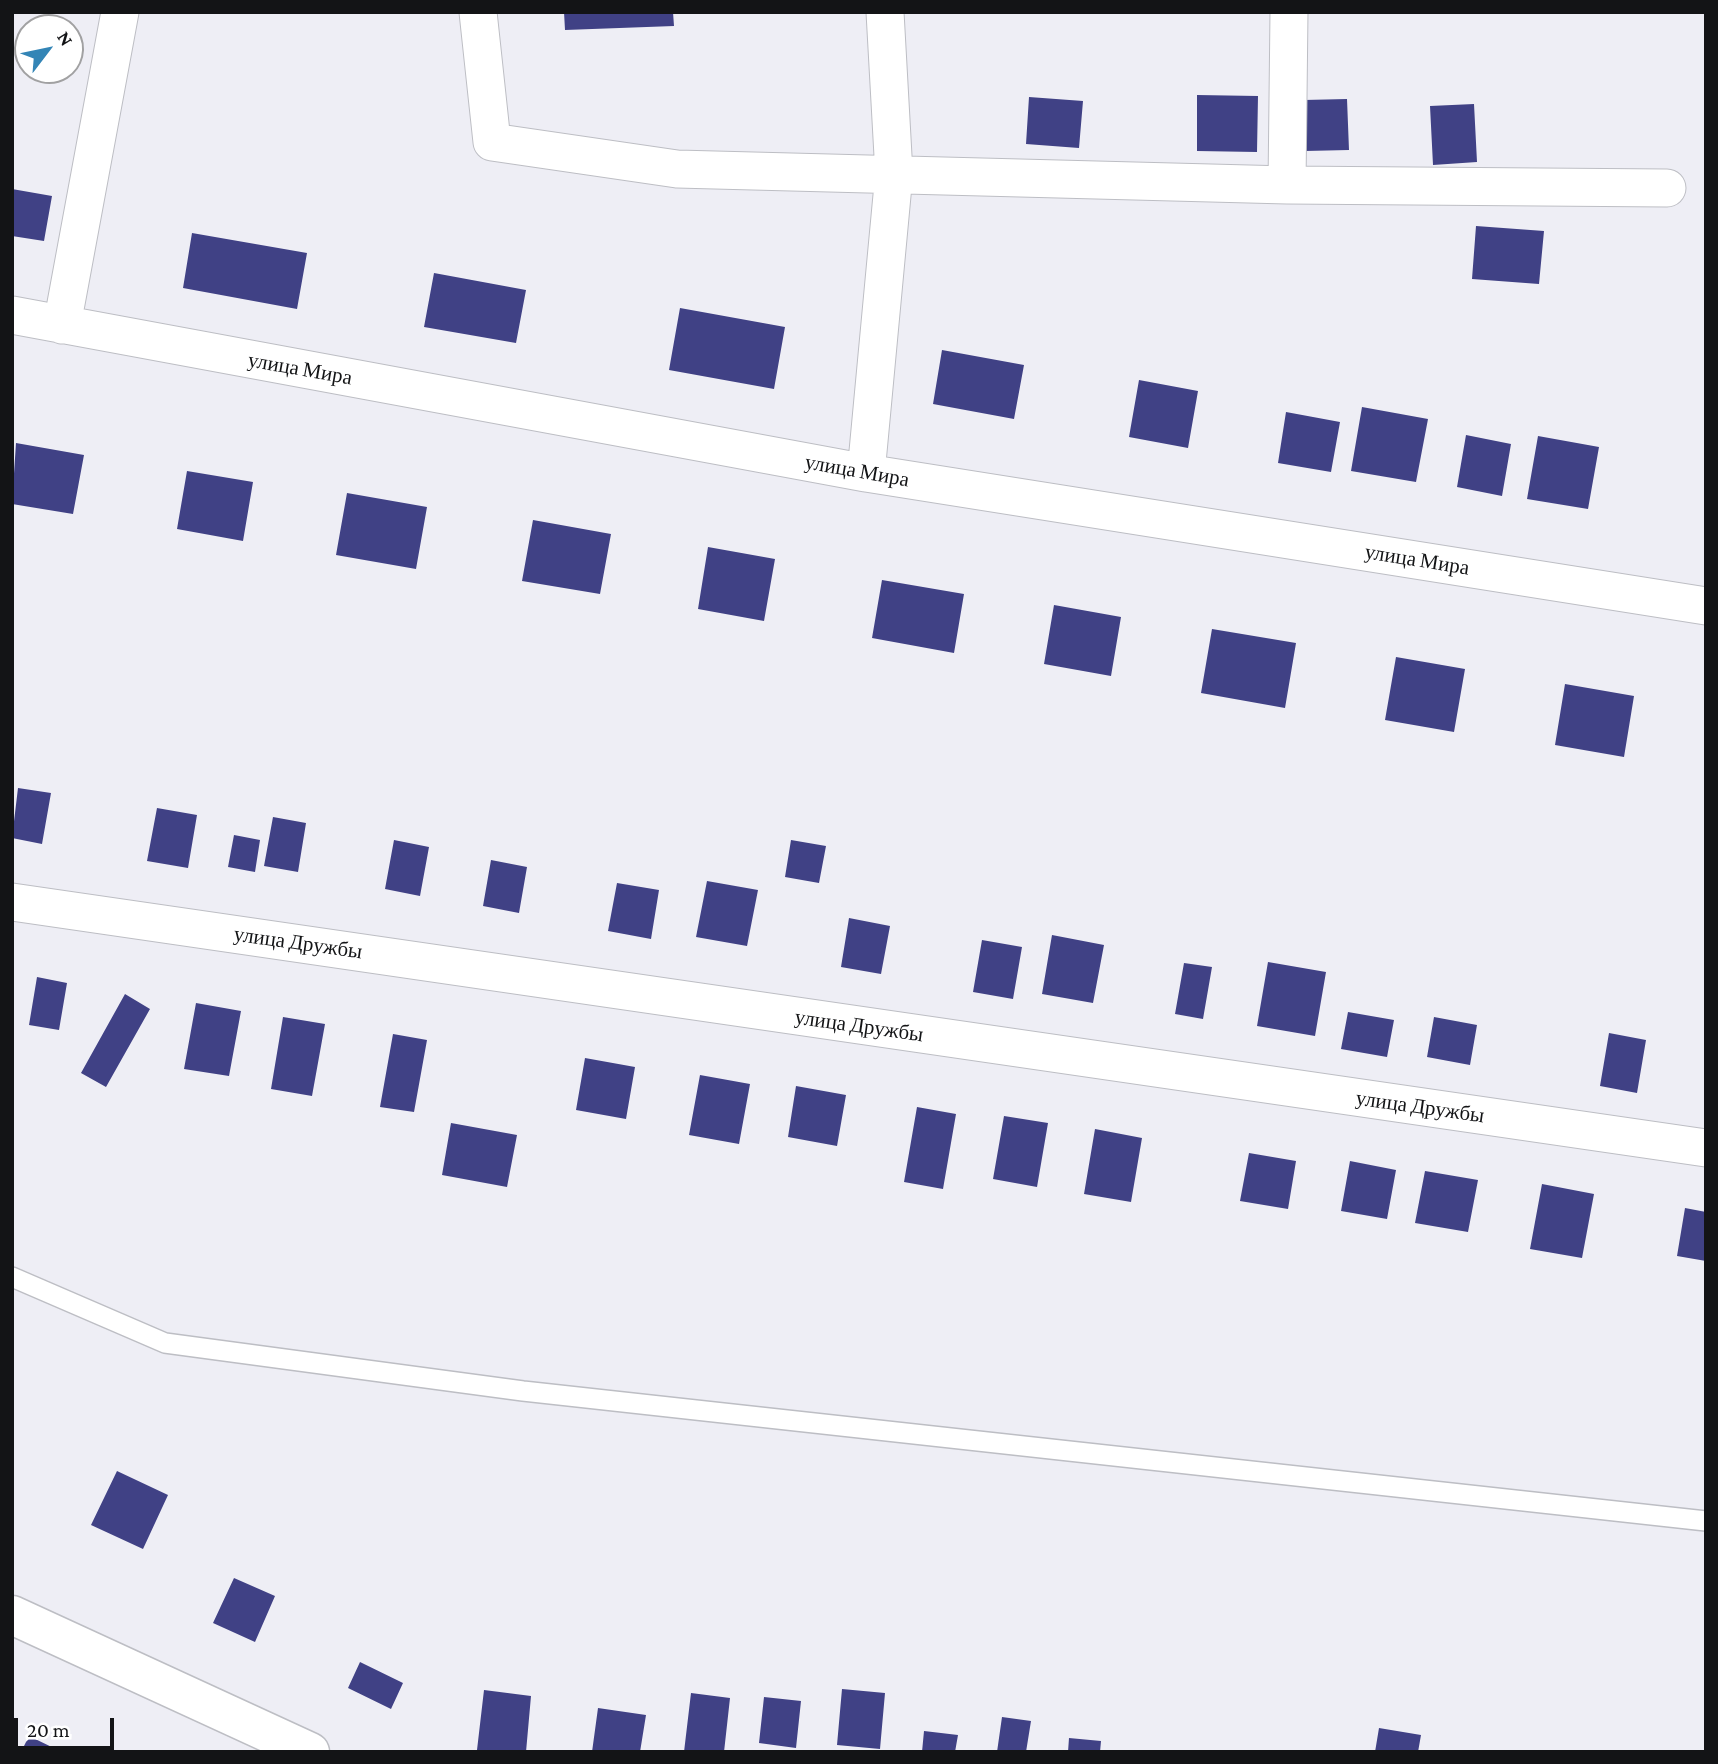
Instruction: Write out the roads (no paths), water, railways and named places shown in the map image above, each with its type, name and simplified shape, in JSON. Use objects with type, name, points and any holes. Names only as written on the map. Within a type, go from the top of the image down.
[{"type":"street","points":[[62,325],[120,12]]},
{"type":"street","points":[[478,12],[492,142],[677,169],[1287,185],[1667,188]]},
{"type":"street","points":[[866,474],[894,174],[885,12]]},
{"type":"street","points":[[1287,185],[1289,12]]},
{"type":"street","name":"улица Мира","points":[[12,316],[866,474],[1706,606]]},
{"type":"street","name":"улица Дружбы","points":[[12,902],[1706,1148]]},
{"type":"street","points":[[12,1615],[310,1752]]},
{"type":"lane","points":[[12,1277],[165,1343],[523,1391],[1706,1521]]}]
